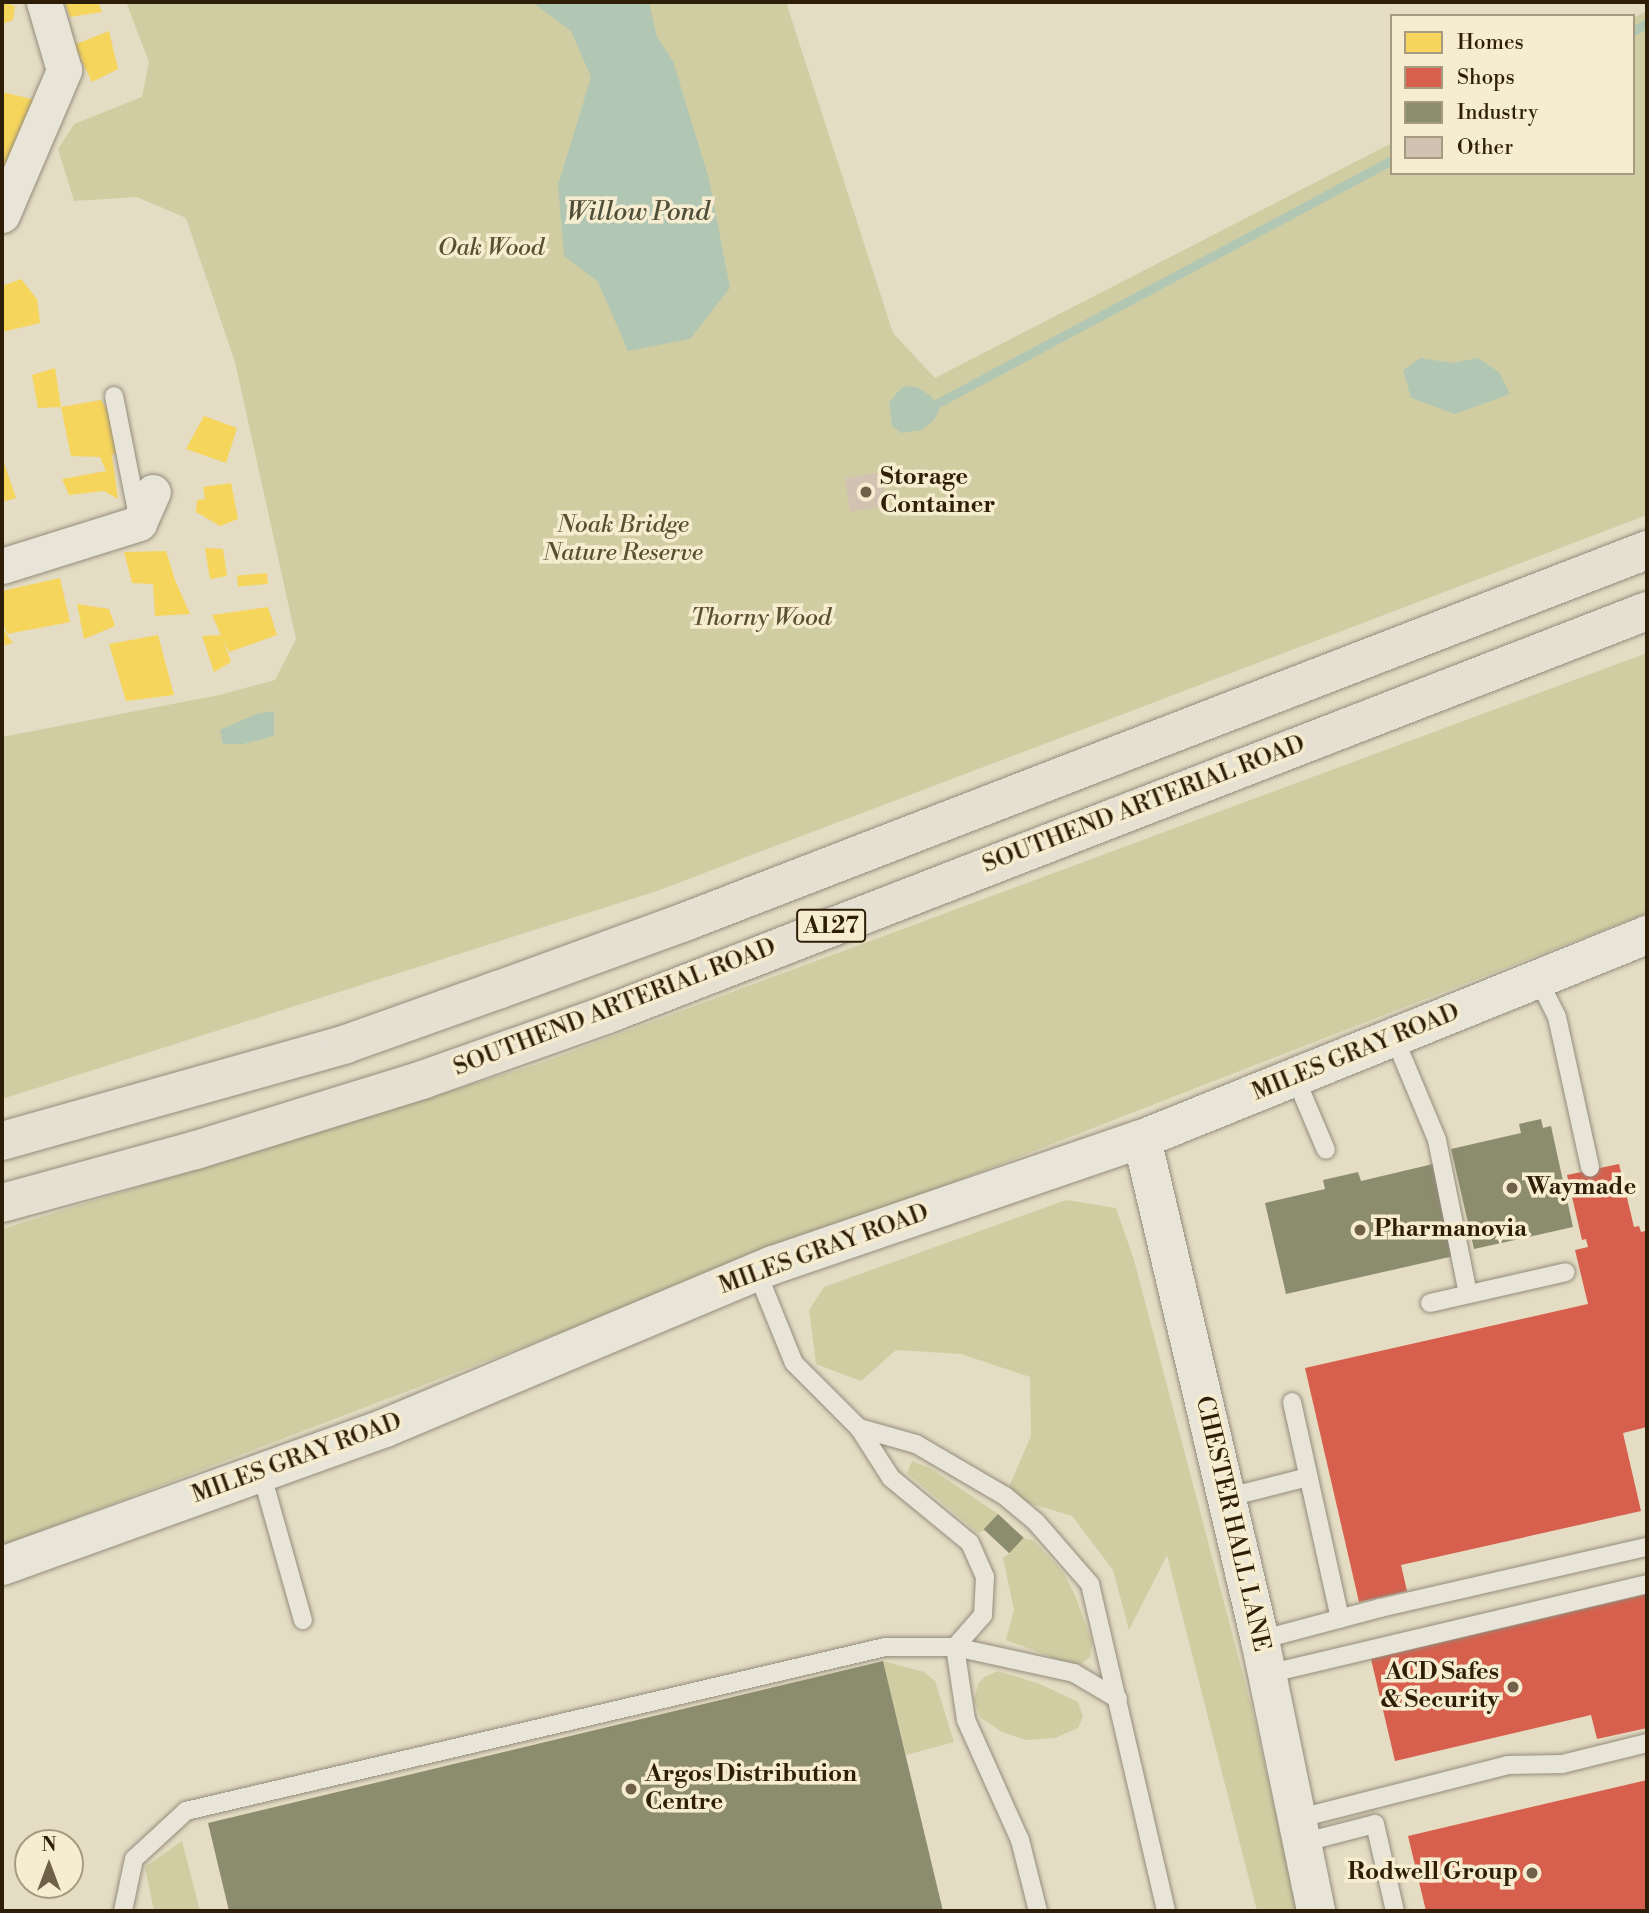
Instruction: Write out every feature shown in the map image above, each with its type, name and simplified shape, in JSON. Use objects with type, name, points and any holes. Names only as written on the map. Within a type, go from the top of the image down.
[{"type":"highway","name":"A127","points":[[2,1141],[346,1044],[498,990],[682,923],[1647,550]]},
{"type":"highway","name":"SOUTHEND ARTERIAL ROAD","points":[[2,1203],[196,1150],[422,1080],[608,1014],[1647,611]]},
{"type":"street","points":[[2,215],[64,70],[44,2]]},
{"type":"street","points":[[2,566],[146,508]]},
{"type":"street","name":"MILES GRAY ROAD","points":[[2,1566],[385,1428],[757,1272],[1142,1139],[1647,935]]},
{"type":"street","name":"CHESTER HALL LANE","points":[[1142,1139],[1263,1657],[1317,1911]]},
{"type":"lane","points":[[114,397],[146,508]]},
{"type":"lane","points":[[1538,979],[1557,1017],[1590,1167]]},
{"type":"lane","points":[[1394,1037],[1437,1140],[1468,1294]]},
{"type":"lane","points":[[1295,1077],[1326,1150]]},
{"type":"lane","points":[[757,1272],[794,1363],[859,1428],[891,1478],[970,1543],[985,1577],[983,1615],[955,1647],[966,1720],[1020,1840],[1038,1911]]},
{"type":"lane","points":[[1430,1303],[1566,1272]]},
{"type":"lane","points":[[1292,1402],[1340,1619]]},
{"type":"lane","points":[[859,1428],[916,1444],[1005,1496],[1036,1522],[1090,1584],[1166,1911]]},
{"type":"lane","points":[[261,1472],[303,1620]]},
{"type":"lane","points":[[1225,1497],[1308,1477]]},
{"type":"lane","points":[[1263,1657],[1340,1619],[1647,1547]]},
{"type":"lane","points":[[1263,1657],[1647,1584]]},
{"type":"lane","points":[[123,1911],[134,1859],[192,1810],[885,1647],[955,1647],[1074,1673],[1118,1699]]},
{"type":"lane","points":[[1299,1831],[1508,1765],[1562,1764],[1647,1743]]},
{"type":"lane","points":[[1299,1831],[1375,1824],[1395,1911]]},
{"type":"green space","name":"Noak Bridge Nature Reserve","points":[[126,2],[786,2],[893,333],[935,378],[1390,144],[1390,175],[1635,175],[1635,17],[1647,11],[1647,515],[657,891],[2,1099],[2,737],[219,695],[275,680],[296,639],[235,362],[186,218],[137,197],[74,201],[58,149],[74,124],[142,97],[149,62]]},
{"type":"green space","points":[[1647,653],[1647,913],[918,1196],[2,1546],[2,1229],[541,1063]]},
{"type":"green space","points":[[1066,1200],[1116,1208],[1134,1260],[1252,1709],[1298,1911],[1257,1911],[1167,1555],[1129,1630],[1113,1570],[1072,1516],[1005,1496],[1031,1436],[1030,1377],[961,1354],[896,1350],[861,1381],[816,1364],[809,1310],[824,1287]]},
{"type":"green space","points":[[912,1461],[930,1468],[998,1514],[1024,1538],[1034,1541],[1063,1572],[1075,1595],[1092,1642],[1090,1657],[1081,1664],[1067,1663],[1006,1640],[1014,1610],[1003,1558],[1010,1553],[985,1530],[978,1533],[907,1473]]},
{"type":"green space","points":[[883,1661],[924,1672],[935,1681],[954,1742],[906,1755]]},
{"type":"green space","points":[[998,1671],[1040,1684],[1078,1702],[1083,1717],[1078,1728],[1055,1738],[1026,1740],[1002,1732],[981,1718],[974,1700],[978,1684],[984,1677]]},
{"type":"green space","points":[[182,1841],[200,1911],[154,1911],[145,1867]]},
{"type":"water","name":"Willow Pond","points":[[532,2],[649,2],[657,37],[673,61],[709,179],[730,288],[690,339],[628,351],[598,282],[564,256],[558,185],[591,77],[571,31]]},
{"type":"water","points":[[1420,358],[1453,363],[1478,358],[1499,372],[1510,394],[1455,414],[1411,398],[1403,370]]},
{"type":"water","points":[[901,388],[919,388],[932,397],[939,411],[934,420],[922,430],[901,433],[892,426],[889,403]]},
{"type":"water","points":[[274,711],[274,736],[243,744],[223,744],[220,730],[256,714]]},
{"type":"building: Homes","points":[[2,2],[15,6],[13,20],[2,24]]},
{"type":"building: Homes","points":[[65,2],[98,2],[102,12],[70,17]]},
{"type":"building: Homes","points":[[109,31],[118,69],[92,82],[74,45]]},
{"type":"building: Homes","points":[[2,92],[36,100],[2,177]]},
{"type":"building: Homes","points":[[21,279],[37,299],[40,323],[2,332],[2,286]]},
{"type":"building: Homes","points":[[55,368],[61,407],[38,408],[32,375]]},
{"type":"building: Homes","points":[[101,400],[114,420],[120,452],[112,455],[118,499],[104,491],[69,495],[62,479],[106,471],[100,457],[71,456],[61,407]]},
{"type":"building: Homes","points":[[204,416],[237,428],[226,463],[186,449]]},
{"type":"building: Homes","points":[[2,457],[16,498],[2,502]]},
{"type":"building: Homes","points":[[231,483],[238,519],[220,526],[196,512],[197,500],[205,499],[203,487]]},
{"type":"building: Homes","points":[[205,548],[223,549],[227,576],[210,579]]},
{"type":"building: Homes","points":[[166,551],[190,614],[155,616],[153,584],[132,583],[124,552]]},
{"type":"building: Homes","points":[[267,573],[268,584],[238,587],[237,576]]},
{"type":"building: Homes","points":[[60,578],[70,622],[7,634],[2,620],[2,591]]},
{"type":"building: Homes","points":[[77,604],[109,609],[115,626],[84,639]]},
{"type":"building: Homes","points":[[268,607],[277,635],[229,652],[223,640],[231,662],[214,672],[202,636],[221,635],[212,615]]},
{"type":"building: Homes","points":[[2,628],[9,638],[13,643],[2,646]]},
{"type":"building: Homes","points":[[158,635],[174,695],[126,701],[109,644]]},
{"type":"building: Shops","points":[[1619,1164],[1634,1227],[1639,1226],[1641,1232],[1645,1231],[1647,1240],[1647,1427],[1623,1433],[1641,1511],[1401,1565],[1407,1591],[1359,1602],[1305,1368],[1588,1304],[1575,1250],[1588,1247],[1586,1239],[1582,1240],[1567,1175]]},
{"type":"building: Shops","name":"ACD Safes & Security","points":[[1647,1594],[1647,1728],[1597,1739],[1591,1715],[1395,1761],[1371,1659]]},
{"type":"building: Shops","name":"Rodwell Group","points":[[1647,1780],[1647,1911],[1426,1911],[1408,1836]]},
{"type":"building: Industry","name":"Waymade","points":[[1541,1119],[1543,1128],[1551,1126],[1573,1227],[1474,1249],[1451,1149],[1521,1133],[1519,1124]]},
{"type":"building: Industry","name":"Pharmanovia","points":[[1433,1164],[1454,1256],[1286,1294],[1265,1203],[1325,1189],[1323,1180],[1358,1172],[1361,1181]]},
{"type":"building: Industry","points":[[998,1514],[1024,1538],[1009,1553],[984,1529]]},
{"type":"building: Industry","name":"Argos Distribution Centre","points":[[883,1661],[943,1911],[229,1911],[208,1823]]},
{"type":"building: Other","name":"Storage Container","points":[[881,472],[887,505],[850,512],[845,478]]},
{"type":"waterway","points":[[1635,30],[1647,23]]},
{"type":"waterway","points":[[936,404],[1390,161]]},
{"type":"place","name":"Storage Container","points":[[866,492]]},
{"type":"place","name":"Waymade","points":[[1512,1188]]},
{"type":"place","name":"Pharmanovia","points":[[1360,1230]]},
{"type":"place","name":"ACD Safes & Security","points":[[1513,1687]]},
{"type":"place","name":"Argos Distribution Centre","points":[[631,1789]]},
{"type":"place","name":"Rodwell Group","points":[[1532,1873]]},
{"type":"park label","name":"Oak Wood","points":[[491,249]]},
{"type":"park label","name":"Thorny Wood","points":[[761,619]]}]
